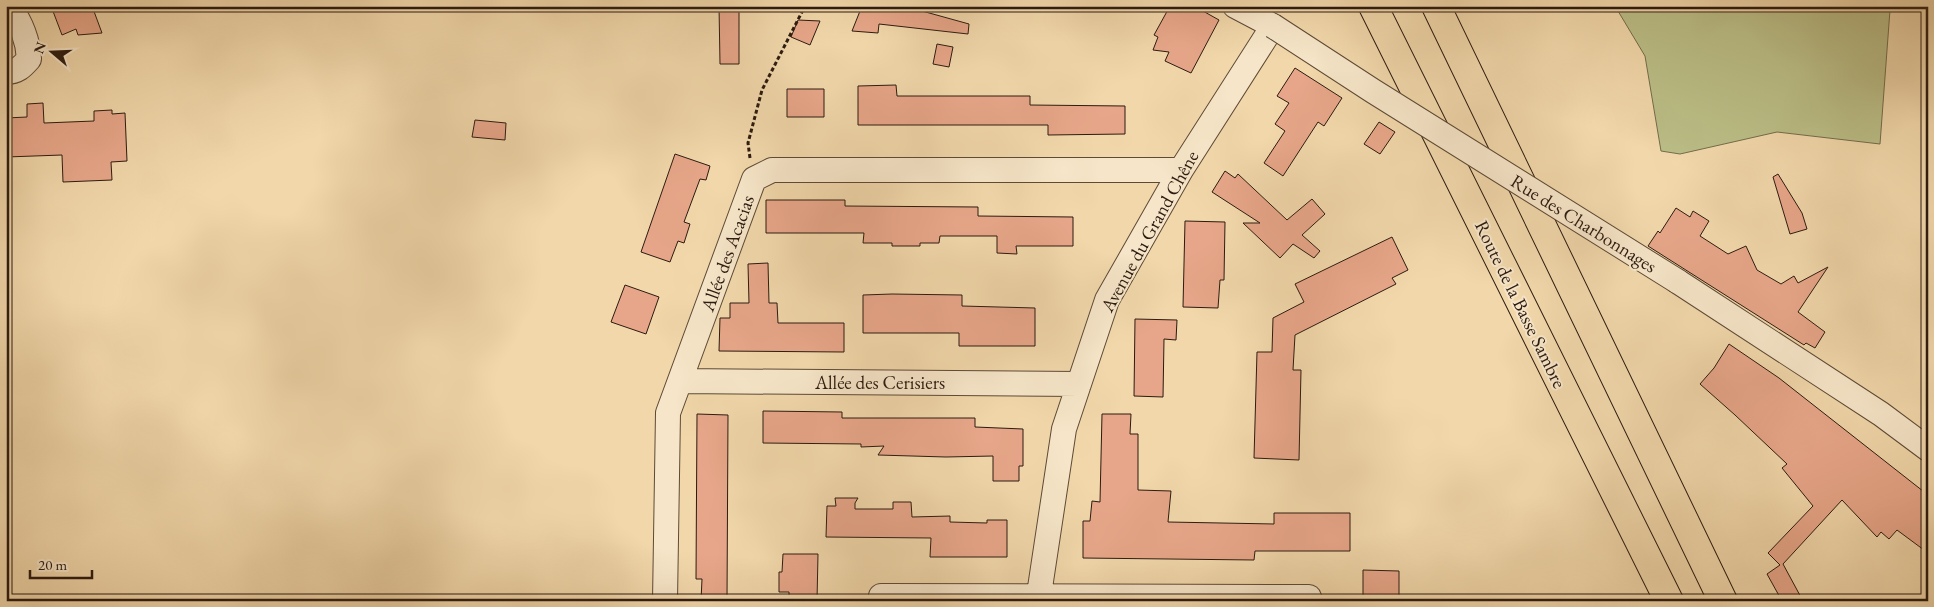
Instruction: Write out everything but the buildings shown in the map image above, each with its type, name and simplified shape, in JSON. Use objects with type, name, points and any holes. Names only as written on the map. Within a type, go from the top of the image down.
[{"type":"highway","name":"Route de la Basse Sambre","points":[[1373,6],[1669,601]]},
{"type":"highway","points":[[1436,6],[1723,601]]},
{"type":"street","points":[[6,72],[12,72],[22,67],[29,59],[28,46],[15,15],[8,6]]},
{"type":"street","name":"Rue des Charbonnages","points":[[1235,6],[1273,26],[1373,92],[1677,281],[1881,414],[1928,449]]},
{"type":"street","name":"Avenue du Grand Chêne","points":[[1038,598],[1064,429],[1107,300],[1181,170],[1273,26]]},
{"type":"street","name":"Allée des Acacias","points":[[665,601],[668,413],[754,178],[772,170],[1181,170]]},
{"type":"street","name":"Allée des Cerisiers","points":[[680,381],[1079,384]]},
{"type":"street","points":[[881,596],[1038,598],[1309,597],[1310,601]]},
{"type":"path","points":[[754,178],[748,142],[762,90],[806,6]]},
{"type":"green space","points":[[1615,6],[1888,6],[1890,10],[1880,144],[1777,132],[1680,154],[1661,151],[1645,56]]}]
